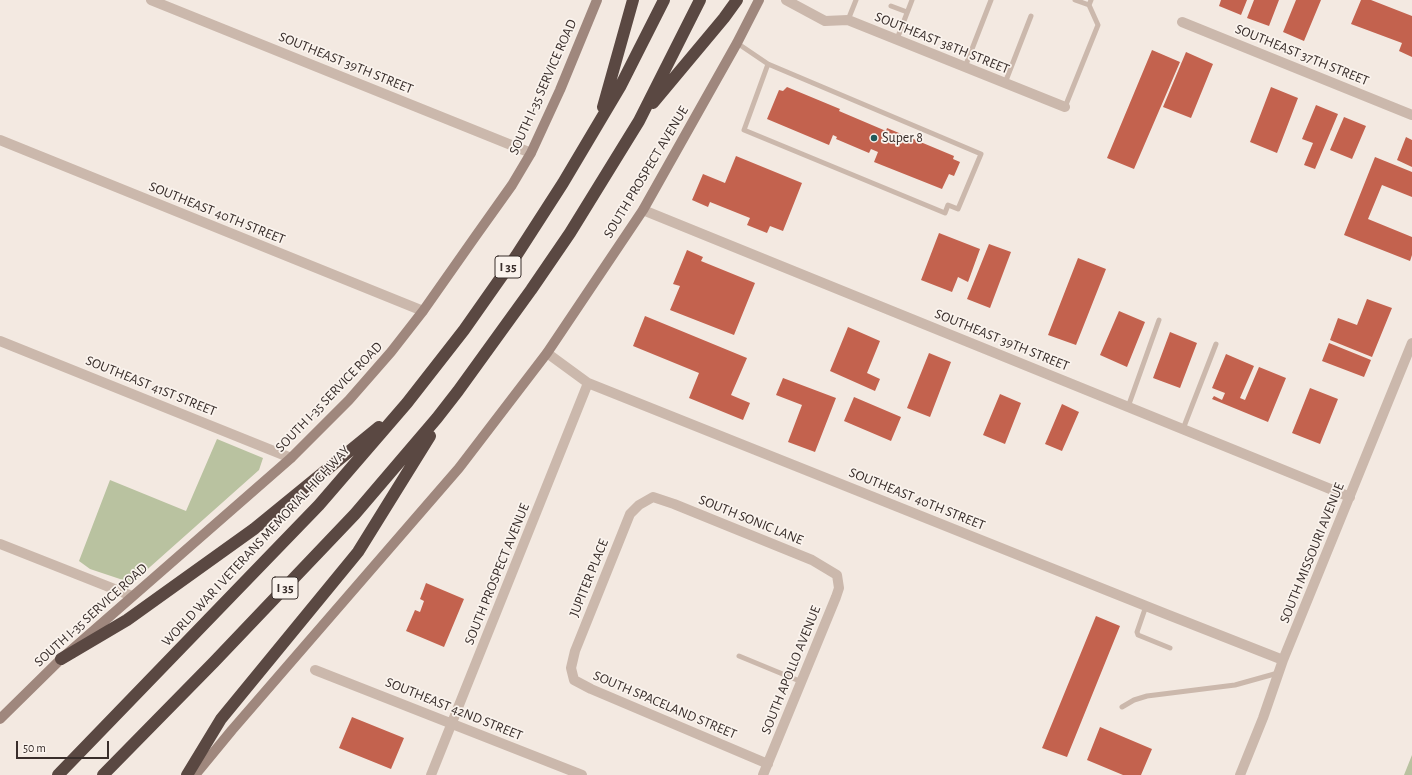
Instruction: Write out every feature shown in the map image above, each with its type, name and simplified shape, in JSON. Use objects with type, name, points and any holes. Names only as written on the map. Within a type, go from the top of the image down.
[{"type":"highway","points":[[598,123],[633,0]]},
{"type":"highway","name":"WORLD WAR I VETERANS MEMORIAL HIGHWAY","points":[[58,775],[319,505],[407,403],[464,330],[516,256],[563,183],[620,87],[664,0]]},
{"type":"highway","name":"I 35","points":[[103,775],[214,662],[349,520],[408,453],[458,391],[565,240],[639,121],[700,0]]},
{"type":"highway","points":[[639,121],[724,18],[737,0]]},
{"type":"highway","points":[[187,775],[221,719],[358,552],[458,391]]},
{"type":"highway","points":[[61,658],[127,620],[254,529],[407,403]]},
{"type":"main road","name":"SOUTH I-35 SERVICE ROAD","points":[[0,719],[61,658],[291,458],[349,400],[391,352],[423,311],[512,185],[531,153],[557,97],[597,0]]},
{"type":"main road","name":"SOUTH PROSPECT AVENUE","points":[[547,353],[643,210],[759,0]]},
{"type":"main road","points":[[195,775],[232,730],[459,468],[547,353]]},
{"type":"street","name":"SOUTHEAST 39TH STREET","points":[[151,0],[531,153]]},
{"type":"street","name":"SOUTHEAST 38TH STREET","points":[[786,0],[825,21],[848,20],[1065,107]]},
{"type":"street","name":"SOUTHEAST 37TH STREET","points":[[1182,22],[1412,115]]},
{"type":"street","name":"SOUTHEAST 40TH STREET","points":[[0,140],[423,311]]},
{"type":"street","name":"SOUTHEAST 39TH STREET","points":[[643,210],[1350,497]]},
{"type":"street","name":"SOUTHEAST 41ST STREET","points":[[0,341],[291,458]]},
{"type":"street","name":"SOUTH MISSOURI AVENUE","points":[[1240,775],[1263,718],[1283,660],[1412,343]]},
{"type":"street","name":"SOUTHEAST 40TH STREET","points":[[547,353],[588,383],[1283,660]]},
{"type":"street","name":"SOUTH PROSPECT AVENUE","points":[[431,775],[588,383]]},
{"type":"street","name":"SOUTH SONIC LANE","points":[[653,497],[674,504],[812,560],[837,575]]},
{"type":"street","name":"JUPITER PLACE","points":[[574,680],[572,668],[575,651],[630,514],[639,505],[653,497]]},
{"type":"street","points":[[0,544],[132,596]]},
{"type":"street","name":"SOUTH APOLLO AVENUE","points":[[764,775],[839,588],[837,575]]},
{"type":"street","name":"SOUTHEAST 42ND STREET","points":[[315,670],[582,775]]},
{"type":"street","name":"SOUTH SPACELAND STREET","points":[[574,680],[591,690],[768,764]]},
{"type":"lane","points":[[848,20],[856,0]]},
{"type":"lane","points":[[896,39],[912,0]]},
{"type":"lane","points":[[965,67],[991,0]]},
{"type":"lane","points":[[1065,107],[1098,25],[1090,3],[1075,0]]},
{"type":"lane","points":[[891,6],[907,12]]},
{"type":"lane","points":[[1005,83],[1031,16]]},
{"type":"lane","points":[[737,42],[768,64],[981,154],[958,209],[948,206],[945,214],[744,130],[768,64]]},
{"type":"lane","points":[[1128,407],[1159,320]]},
{"type":"lane","points":[[1182,429],[1216,344]]},
{"type":"lane","points":[[1146,606],[1137,632],[1138,636],[1170,648]]},
{"type":"lane","points":[[739,656],[802,682]]},
{"type":"lane","points":[[1122,707],[1134,700],[1147,696],[1234,685],[1279,673]]},
{"type":"green space","points":[[217,439],[263,458],[259,470],[132,583],[90,569],[79,561],[110,480],[186,511]]},
{"type":"green space","points":[[1412,755],[1412,775],[1404,775]]},
{"type":"building","points":[[1221,0],[1247,0],[1241,15],[1219,6]]},
{"type":"building","points":[[1254,0],[1279,0],[1269,26],[1247,18]]},
{"type":"building","points":[[1296,0],[1321,0],[1304,41],[1283,32]]},
{"type":"building","points":[[1361,0],[1371,0],[1412,16],[1412,57],[1399,51],[1402,43],[1351,24]]},
{"type":"building","points":[[1152,50],[1180,62],[1134,169],[1107,158]]},
{"type":"building","points":[[1186,52],[1213,64],[1191,118],[1163,107]]},
{"type":"building","name":"Super 8","points":[[787,87],[840,109],[839,111],[886,131],[887,128],[954,156],[953,159],[960,162],[954,176],[949,174],[942,189],[874,162],[878,152],[871,149],[869,153],[836,139],[837,137],[833,135],[829,145],[767,119],[779,90],[783,91]]},
{"type":"building","points":[[1271,87],[1298,98],[1277,153],[1250,142]]},
{"type":"building","points":[[1316,105],[1338,114],[1315,169],[1304,165],[1313,143],[1302,139]]},
{"type":"building","points":[[1344,117],[1366,126],[1352,159],[1330,150]]},
{"type":"building","points":[[1406,137],[1412,140],[1412,167],[1397,160]]},
{"type":"building","points":[[736,156],[802,183],[783,231],[770,226],[767,233],[747,225],[750,218],[710,202],[708,207],[692,200],[703,174],[725,183]]},
{"type":"building","points":[[1375,157],[1412,172],[1412,197],[1382,185],[1368,219],[1412,237],[1412,255],[1410,261],[1344,235]]},
{"type":"building","points":[[939,233],[980,249],[968,282],[958,277],[952,292],[921,280]]},
{"type":"building","points":[[989,244],[1011,252],[990,308],[967,299]]},
{"type":"building","points":[[687,250],[703,257],[701,261],[755,283],[734,335],[670,310],[680,286],[673,284]]},
{"type":"building","points":[[1078,258],[1106,269],[1076,345],[1048,335]]},
{"type":"building","points":[[1367,299],[1392,308],[1372,357],[1330,340],[1338,318],[1357,325]]},
{"type":"building","points":[[1119,311],[1145,322],[1127,367],[1100,355]]},
{"type":"building","points":[[645,316],[747,358],[731,395],[750,403],[743,420],[689,398],[699,373],[633,346]]},
{"type":"building","points":[[848,327],[880,341],[867,373],[880,379],[875,391],[830,371]]},
{"type":"building","points":[[1170,332],[1197,343],[1180,388],[1153,378]]},
{"type":"building","points":[[1329,343],[1371,360],[1364,377],[1322,361]]},
{"type":"building","points":[[929,353],[951,362],[930,417],[907,408]]},
{"type":"building","points":[[1226,354],[1254,366],[1240,398],[1245,400],[1259,367],[1286,378],[1268,422],[1212,399],[1214,396],[1222,400],[1225,393],[1212,388]]},
{"type":"building","points":[[783,378],[836,398],[815,452],[788,442],[802,405],[776,395]]},
{"type":"building","points":[[1310,388],[1338,399],[1320,444],[1292,433]]},
{"type":"building","points":[[1000,394],[1021,403],[1005,444],[983,435]]},
{"type":"building","points":[[854,397],[901,417],[891,441],[844,421]]},
{"type":"building","points":[[1062,404],[1079,412],[1062,451],[1045,444]]},
{"type":"building","points":[[426,583],[464,599],[444,647],[406,631],[415,610],[420,612],[424,601],[420,599]]},
{"type":"building","points":[[1096,616],[1120,626],[1067,757],[1042,748]]},
{"type":"building","points":[[352,717],[404,738],[391,769],[339,748]]},
{"type":"building","points":[[1100,727],[1152,749],[1141,775],[1123,775],[1087,760]]},
{"type":"place","name":"Super 8","points":[[874,138]]}]
